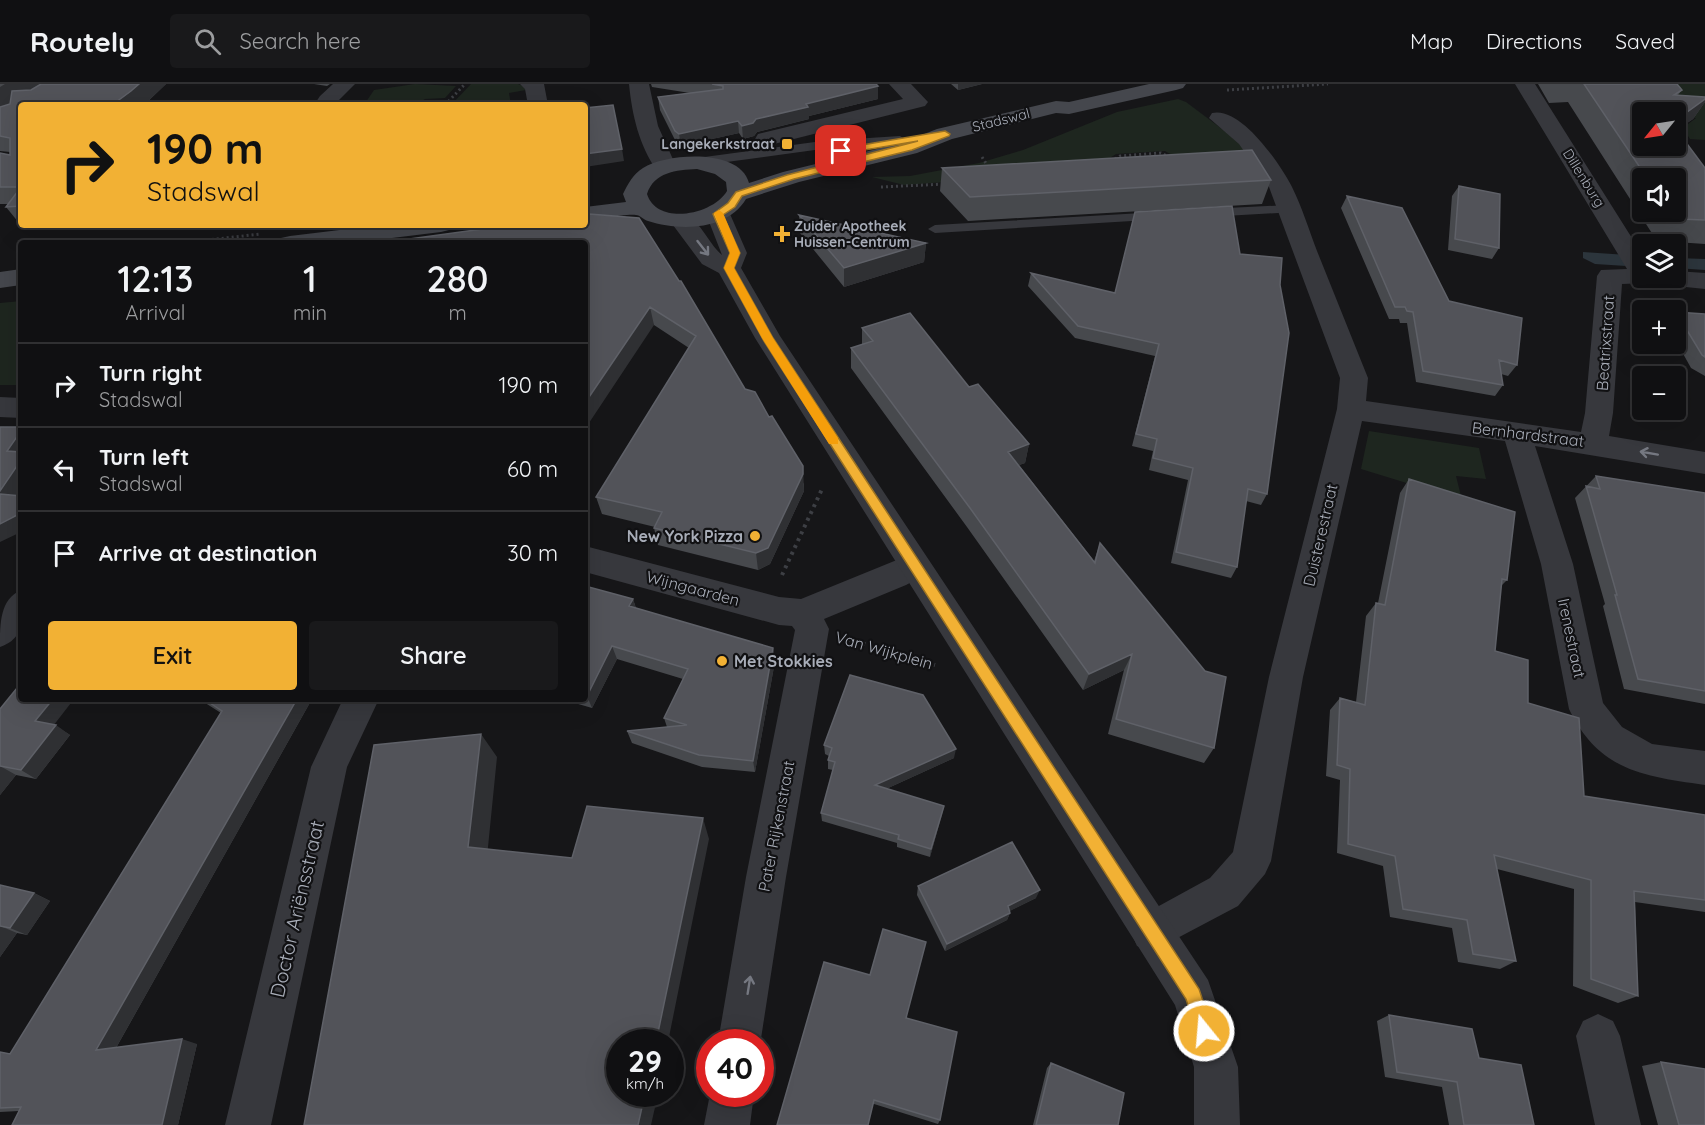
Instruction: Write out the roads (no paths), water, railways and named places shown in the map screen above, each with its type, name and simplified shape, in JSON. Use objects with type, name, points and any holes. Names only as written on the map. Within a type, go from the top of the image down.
[{"type":"main road","name":"Stadswal","points":[[1056,107],[1063,101],[1128,84]]},
{"type":"main road","name":"Stadswal","points":[[726,169],[782,163],[900,140],[945,134],[1056,107],[1070,108],[1176,84]]},
{"type":"main road","name":"Stadswal","points":[[739,194],[791,177],[909,148],[945,134]]},
{"type":"main road","points":[[588,213],[638,197],[652,172],[664,166],[697,162],[726,169],[737,180],[739,194],[732,205],[718,214],[682,221],[651,214],[638,197]]},
{"type":"main road","points":[[588,197],[638,197]]},
{"type":"main road","points":[[315,240],[416,228]]},
{"type":"main road","points":[[0,280],[18,277]]},
{"type":"street","points":[[326,102],[345,84]]},
{"type":"street","points":[[530,84],[535,86],[538,102]]},
{"type":"street","points":[[639,84],[640,106],[658,156],[664,166]]},
{"type":"street","points":[[766,139],[918,102],[899,84]]},
{"type":"street","name":"Dillenburg","points":[[1525,84],[1632,254]]},
{"type":"street","points":[[618,109],[640,106]]},
{"type":"street","name":"Duisterestraat","points":[[1151,932],[1224,892],[1251,861],[1286,677],[1351,409],[1354,378],[1280,187],[1267,165],[1237,127],[1220,118]]},
{"type":"street","points":[[718,214],[735,253],[729,268]]},
{"type":"street","points":[[682,221],[711,259],[729,268],[768,338],[1193,995],[1216,1067],[1217,1125]]},
{"type":"street","name":"Beatrixstraat","points":[[1593,442],[1599,413],[1610,276],[1632,272]]},
{"type":"street","name":"Beatrixstraat","points":[[1686,277],[1705,280]]},
{"type":"street","points":[[0,407],[18,408]]},
{"type":"street","name":"Bernhardstraat","points":[[1351,409],[1517,434],[1593,442],[1705,463]]},
{"type":"street","name":"Irenestraat","points":[[1517,434],[1557,564],[1587,709],[1609,739],[1647,760],[1705,768]]},
{"type":"street","name":"Wijngaarden","points":[[588,560],[779,611],[807,621]]},
{"type":"street","points":[[807,621],[914,566]]},
{"type":"street","points":[[0,633],[18,608]]},
{"type":"street","name":"Pater Rijkenstraat","points":[[742,1029],[807,621]]},
{"type":"street","name":"Doctor Ariënsstraat","points":[[248,1125],[329,767],[360,702]]},
{"type":"street","points":[[1598,1035],[1618,1125]]},
{"type":"street","points":[[727,1125],[730,1107]]},
{"type":"lane","name":"Stadswal","points":[[697,162],[822,145],[900,140]]},
{"type":"lane","points":[[1194,214],[1289,209]]},
{"type":"lane","points":[[934,229],[1171,215]]},
{"type":"place","name":"Langekerkstraat","points":[[787,144]]},
{"type":"place","name":"Zuider Apotheek Huissen-Centrum","points":[[782,234]]},
{"type":"place","name":"New York Pizza","points":[[755,536]]},
{"type":"place","name":"Met Stokkies","points":[[722,661]]}]
